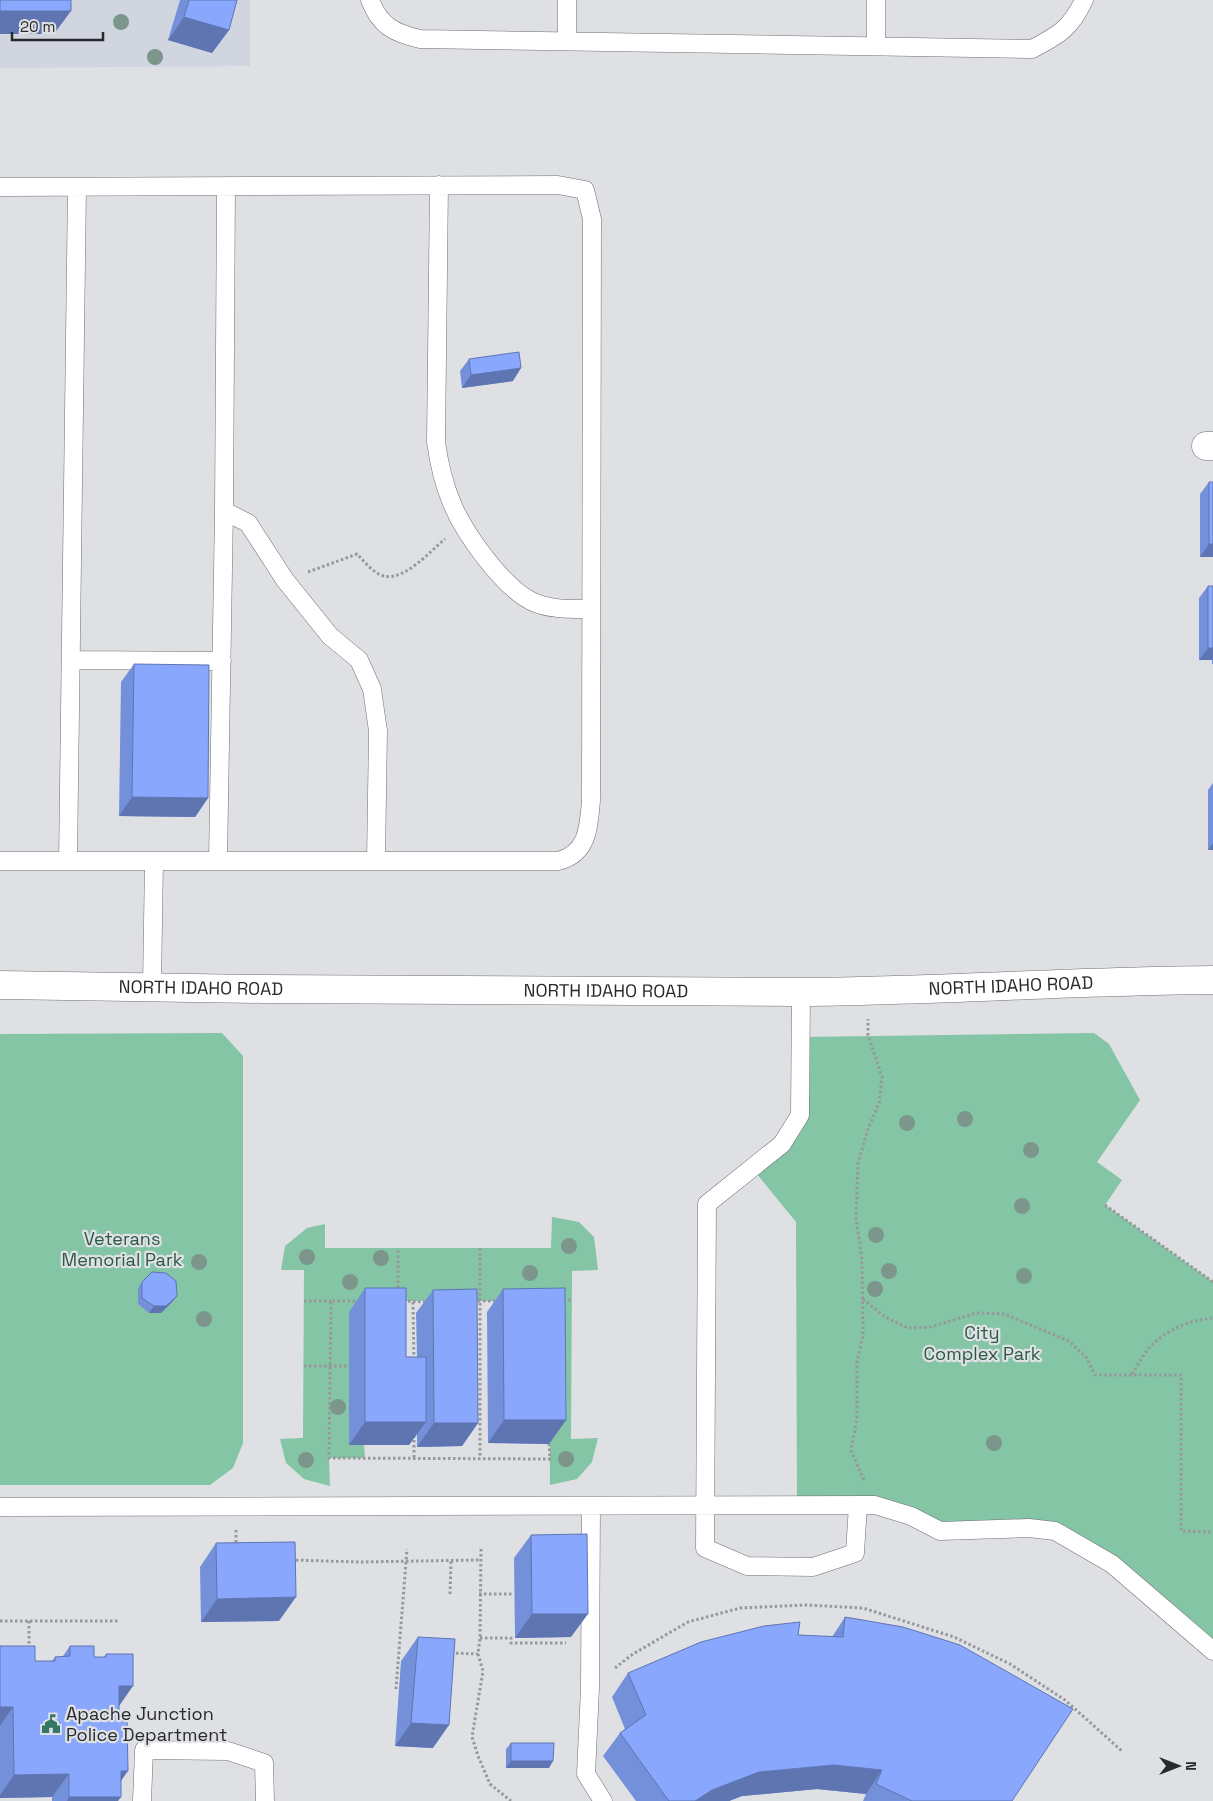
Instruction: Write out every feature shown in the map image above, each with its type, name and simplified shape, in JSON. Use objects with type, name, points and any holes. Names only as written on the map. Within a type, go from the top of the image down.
[{"type":"street","name":"NORTH IDAHO ROAD","points":[[0,985],[264,989],[800,992],[1135,980],[1213,980]]},
{"type":"lane","points":[[370,0],[374,12],[386,26],[400,34],[420,39],[1032,49],[1057,36],[1077,15],[1084,0]]},
{"type":"lane","points":[[567,0],[567,41]]},
{"type":"lane","points":[[876,0],[876,46]]},
{"type":"lane","points":[[438,185],[436,442],[442,476],[452,504],[463,525],[492,567],[513,589],[532,602],[560,609],[591,609]]},
{"type":"lane","points":[[0,187],[558,185],[585,190],[592,219],[591,800],[589,825],[579,851],[568,859],[558,861],[0,861]]},
{"type":"lane","points":[[218,861],[224,511],[226,186]]},
{"type":"lane","points":[[68,861],[76,187]]},
{"type":"lane","points":[[224,511],[248,523],[285,580],[330,636],[359,660],[372,689],[378,731],[376,861]]},
{"type":"lane","points":[[71,660],[222,661]]},
{"type":"lane","points":[[152,986],[154,861]]},
{"type":"lane","points":[[800,992],[800,1115],[782,1144],[707,1204],[705,1548],[747,1566],[813,1567],[856,1552],[867,1505]]},
{"type":"lane","points":[[0,1507],[867,1505],[911,1516],[940,1531],[1029,1528],[1055,1530],[1112,1564],[1213,1651]]},
{"type":"lane","points":[[591,1506],[590,1688],[586,1774],[603,1801]]},
{"type":"lane","points":[[142,1801],[144,1750],[228,1751],[264,1764],[265,1801]]},
{"type":"path","points":[[285,580],[357,554],[378,574],[388,577],[398,576],[445,539]]},
{"type":"path","points":[[867,1505],[851,1452],[858,1418],[857,1362],[863,1335],[862,1260],[856,1217],[858,1163],[868,1129],[879,1103],[882,1077],[868,1035],[869,991]]},
{"type":"path","points":[[1104,1205],[1213,1282]]},
{"type":"path","points":[[398,1248],[398,1301],[432,1302]]},
{"type":"path","points":[[480,1248],[480,1458]]},
{"type":"path","points":[[862,1299],[885,1317],[908,1328],[931,1327],[976,1313],[1004,1314],[1069,1341],[1086,1357],[1095,1374],[1181,1375],[1181,1530],[1213,1532]]},
{"type":"path","points":[[556,1301],[572,1300]]},
{"type":"path","points":[[304,1301],[369,1301]]},
{"type":"path","points":[[331,1301],[329,1458],[550,1459],[549,1434]]},
{"type":"path","points":[[470,1301],[505,1301]]},
{"type":"path","points":[[413,1302],[414,1370]]},
{"type":"path","points":[[1132,1374],[1149,1348],[1172,1329],[1199,1319],[1213,1318]]},
{"type":"path","points":[[304,1366],[349,1366]]},
{"type":"path","points":[[414,1429],[414,1458]]},
{"type":"path","points":[[236,1506],[236,1551]]},
{"type":"path","points":[[396,1689],[407,1549]]},
{"type":"path","points":[[481,1549],[480,1638],[478,1654],[483,1671],[472,1737],[490,1784],[511,1801]]},
{"type":"path","points":[[285,1560],[406,1562],[480,1560]]},
{"type":"path","points":[[450,1594],[451,1560]]},
{"type":"path","points":[[479,1594],[514,1594]]},
{"type":"path","points":[[590,1688],[633,1654],[688,1622],[740,1608],[806,1605],[863,1608],[954,1638],[1010,1664],[1065,1700],[1123,1752]]},
{"type":"path","points":[[0,1621],[118,1621]]},
{"type":"path","points":[[29,1621],[29,1657]]},
{"type":"path","points":[[480,1638],[511,1638],[511,1643],[590,1642]]},
{"type":"path","points":[[448,1653],[478,1654]]},
{"type":"shaded area","points":[[0,0],[250,0],[250,66],[0,68]]},
{"type":"green space","name":"Veterans Memorial Park","points":[[222,1033],[243,1056],[243,1443],[233,1468],[210,1485],[0,1485],[0,1034]]},
{"type":"green space","name":"City Complex Park","points":[[1094,1033],[1109,1044],[1140,1100],[1097,1162],[1122,1180],[1105,1205],[1213,1282],[1213,1651],[1055,1531],[940,1531],[911,1516],[797,1506],[796,1222],[752,1168],[799,1115],[801,1037]]},
{"type":"green space","points":[[552,1217],[579,1222],[594,1237],[598,1270],[572,1271],[571,1439],[598,1438],[592,1462],[577,1479],[550,1485],[549,1301],[398,1301],[349,1445],[364,1445],[365,1458],[329,1458],[330,1486],[304,1479],[286,1463],[280,1439],[303,1438],[304,1270],[281,1270],[285,1246],[307,1228],[325,1224],[325,1248],[551,1248]]},
{"type":"building","points":[[0,0],[71,0],[71,11],[0,11]]},
{"type":"building","points":[[189,0],[237,0],[229,30],[184,17]]},
{"type":"building","points":[[519,352],[521,368],[471,375],[469,359]]},
{"type":"building","points":[[1209,482],[1213,482],[1213,544],[1209,544]]},
{"type":"building","points":[[1208,586],[1213,586],[1213,648],[1208,648]]},
{"type":"building","points":[[134,664],[209,665],[208,798],[132,797]]},
{"type":"building","points":[[152,1272],[166,1273],[176,1281],[177,1296],[166,1306],[154,1306],[142,1298],[142,1282]]},
{"type":"building","points":[[365,1288],[406,1288],[406,1357],[426,1357],[426,1422],[365,1422]]},
{"type":"building","points":[[565,1288],[566,1420],[504,1420],[503,1289]]},
{"type":"building","points":[[477,1289],[478,1423],[434,1423],[433,1290]]},
{"type":"building","points":[[587,1534],[588,1614],[532,1614],[531,1535]]},
{"type":"building","points":[[295,1542],[296,1597],[217,1599],[216,1543]]},
{"type":"building","points":[[845,1617],[903,1627],[960,1645],[1073,1709],[1012,1801],[912,1801],[876,1784],[882,1770],[834,1765],[759,1772],[712,1790],[695,1801],[669,1801],[620,1733],[646,1715],[628,1673],[701,1642],[764,1626],[800,1622],[798,1635],[843,1637]]},
{"type":"building","points":[[418,1637],[455,1639],[449,1725],[411,1723]]},
{"type":"building","name":"Apache Junction Police Department","points":[[0,1646],[35,1646],[35,1661],[55,1661],[55,1657],[70,1656],[70,1646],[94,1646],[94,1657],[106,1657],[106,1654],[133,1654],[133,1686],[119,1686],[119,1715],[127,1715],[128,1771],[121,1771],[121,1797],[69,1797],[69,1774],[14,1775],[13,1707],[0,1707]]},
{"type":"building","points":[[511,1743],[554,1743],[553,1761],[511,1761]]},
{"type":"place","name":"Apache Junction Police Department","points":[[51,1724]]}]
